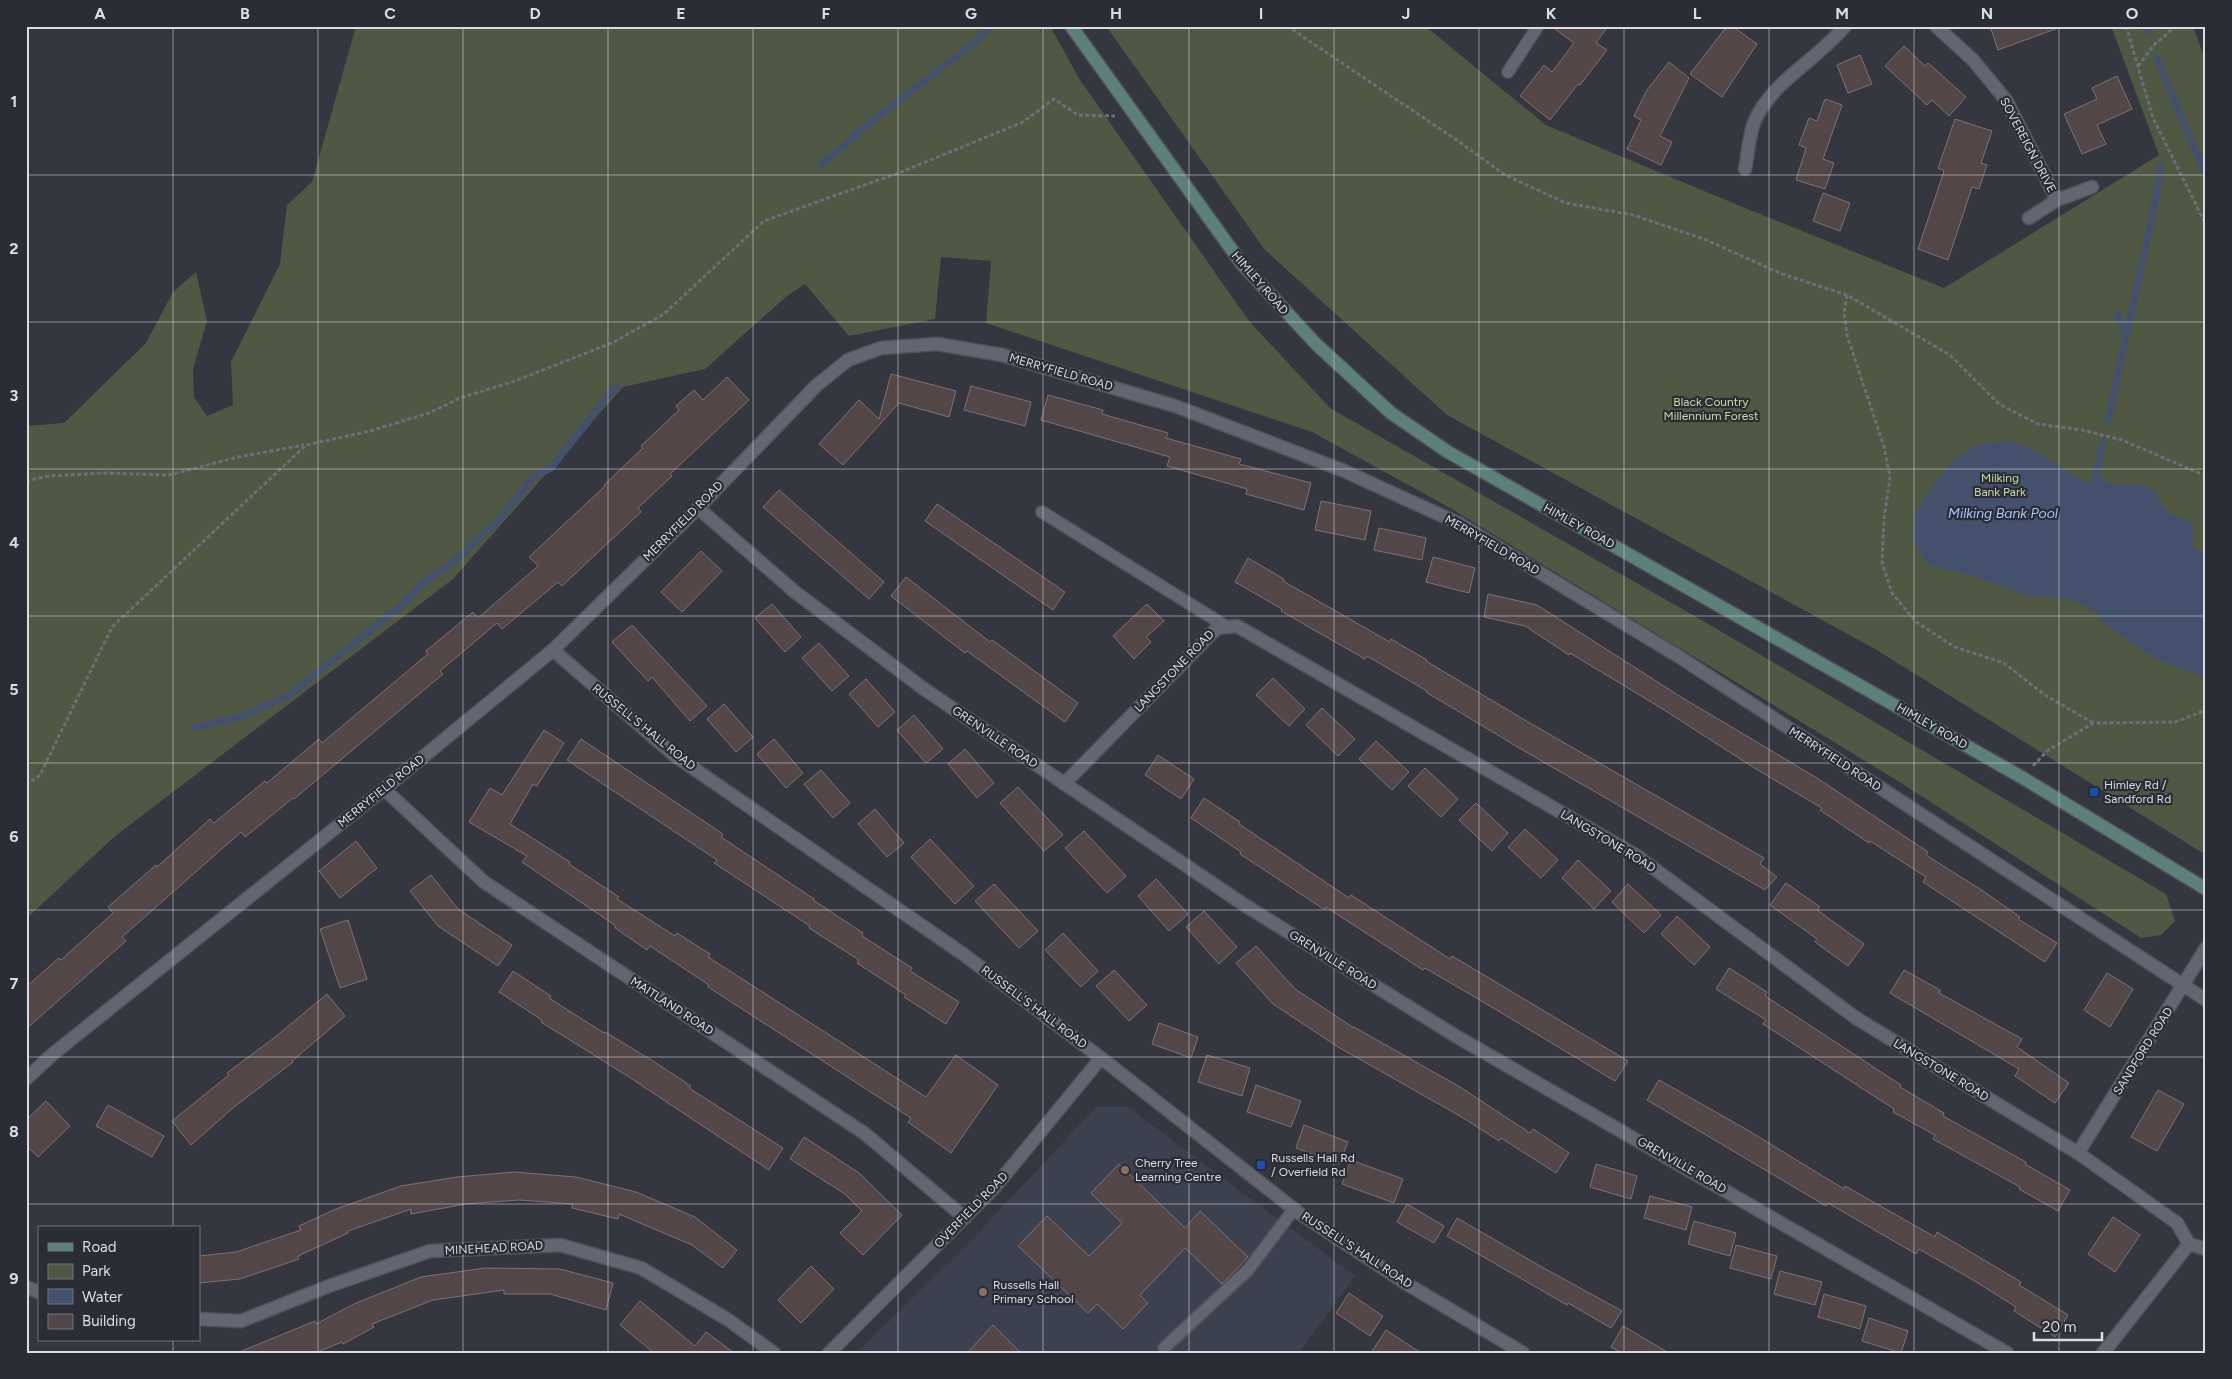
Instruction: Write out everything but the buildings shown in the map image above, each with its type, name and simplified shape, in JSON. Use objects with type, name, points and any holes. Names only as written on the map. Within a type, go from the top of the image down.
[{"type":"main road","name":"HIMLEY ROAD","points":[[1071,26],[1242,264],[1316,344],[1391,412],[1448,452],[2023,778],[2206,889]]},
{"type":"street","points":[[1745,169],[1754,122],[1773,91],[1834,40],[1845,26]]},
{"type":"street","name":"SOVEREIGN DRIVE","points":[[1936,26],[1973,60],[2006,100],[2057,200]]},
{"type":"street","name":"SOVEREIGN DRIVE","points":[[2029,218],[2057,200],[2092,186]]},
{"type":"street","name":"MERRYFIELD ROAD","points":[[26,1080],[53,1054],[384,789],[553,650],[698,508],[817,385],[848,360],[882,348],[937,344],[1002,355],[1175,406],[1342,470],[1458,523],[1678,656],[2182,987],[2206,1000]]},
{"type":"street","name":"GRENVILLE ROAD","points":[[698,508],[795,592],[924,689],[1246,906],[1459,1038],[2007,1353]]},
{"type":"street","name":"LANGSTONE ROAD","points":[[1064,784],[1217,628],[1237,626],[1637,856],[1856,1018],[2078,1153],[2177,1223],[2189,1244]]},
{"type":"street","name":"RUSSELL'S HALL ROAD","points":[[553,650],[674,755],[963,954],[1101,1058],[1294,1209],[1407,1284],[1522,1353]]},
{"type":"street","name":"MAITLAND ROAD","points":[[384,789],[484,882],[864,1132],[965,1218]]},
{"type":"street","name":"SANDFORD ROAD","points":[[2078,1153],[2206,948]]},
{"type":"street","name":"OVERFIELD ROAD","points":[[829,1353],[995,1187],[1101,1058]]},
{"type":"street","points":[[2103,1353],[2189,1244],[2206,1249]]},
{"type":"street","name":"MINEHEAD ROAD","points":[[200,1319],[241,1321],[329,1286],[430,1251],[560,1245],[641,1268],[727,1319],[774,1353]]},
{"type":"street","points":[[26,1287],[38,1292]]},
{"type":"lane","points":[[1508,72],[1538,26]]},
{"type":"lane","points":[[1042,512],[1227,627]]},
{"type":"lane","points":[[1164,1348],[1248,1270],[1294,1209]]},
{"type":"path","points":[[1288,26],[1505,175],[1566,203],[1642,218],[1704,239],[1782,274],[1848,295],[1950,355],[1999,404],[2038,424],[2082,430],[2122,440],[2206,476]]},
{"type":"path","points":[[2126,26],[2154,118],[2206,225]]},
{"type":"path","points":[[2138,66],[2154,45],[2176,26]]},
{"type":"path","points":[[26,482],[47,476],[105,473],[169,475],[238,457],[370,431],[429,413],[460,398],[516,382],[614,342],[664,314],[764,220],[900,172],[1024,122],[1054,98],[1078,115],[1112,117],[1130,110]]},
{"type":"path","points":[[1848,295],[1844,312],[1847,335],[1884,447],[1890,477],[1884,519],[1882,563],[1892,593],[1916,622],[1955,647],[2004,663],[2046,695],[2094,723]]},
{"type":"path","points":[[26,785],[40,775],[112,628],[306,445]]},
{"type":"path","points":[[2023,778],[2047,751],[2094,723],[2175,722],[2206,710]]},
{"type":"shaded area","name":"Cherry Tree Learning Centre","points":[[1096,1107],[1128,1107],[1355,1276],[1299,1353],[857,1353],[979,1232]]},
{"type":"green space","points":[[356,26],[1050,26],[1080,80],[1249,321],[1330,408],[1705,622],[2166,894],[2175,921],[2161,935],[2141,938],[1898,781],[1445,505],[1312,432],[986,323],[991,261],[941,257],[935,319],[849,336],[805,284],[787,296],[705,369],[623,387],[453,579],[114,837],[26,919],[26,426],[64,423],[146,343],[173,292],[196,272],[207,321],[193,369],[194,397],[207,416],[233,405],[231,362],[280,264],[287,205],[312,182]]},
{"type":"green space","name":"Milking Bank Park","points":[[1106,26],[1425,26],[1546,125],[1944,288],[2159,155],[2111,26],[2193,26],[2206,62],[2206,855],[1875,649],[1447,415],[1265,250]]},
{"type":"water","name":"Milking Bank Pool","points":[[2011,440],[2044,456],[2087,484],[2096,473],[2110,484],[2139,484],[2155,491],[2165,509],[2193,524],[2193,546],[2206,556],[2206,676],[2185,671],[2153,657],[2107,626],[2094,611],[2079,602],[2053,597],[2024,595],[1971,575],[1931,566],[1919,552],[1913,539],[1913,518],[1926,495],[1954,458],[1978,445]]},
{"type":"waterway","points":[[821,165],[872,121],[974,43],[991,26]]},
{"type":"waterway","points":[[2146,26],[2148,31]]},
{"type":"waterway","points":[[2157,59],[2206,176]]},
{"type":"waterway","points":[[2108,420],[2152,217],[2161,166]]},
{"type":"waterway","points":[[2117,315],[2127,334]]},
{"type":"waterway","points":[[195,728],[243,716],[289,695],[398,608],[423,583],[452,563],[498,521],[534,476],[551,468],[616,386]]},
{"type":"waterway","points":[[2096,473],[2103,442]]},
{"type":"place","name":"Himley Rd / Sandford Rd","points":[[2094,792]]},
{"type":"place","name":"Russells Hall Rd / Overfield Rd","points":[[1261,1165]]},
{"type":"place","name":"Cherry Tree Learning Centre","points":[[1125,1170]]},
{"type":"place","name":"Russells Hall Primary School","points":[[983,1292]]},
{"type":"park label","name":"Black Country Millennium Forest","points":[[1711,409]]}]
